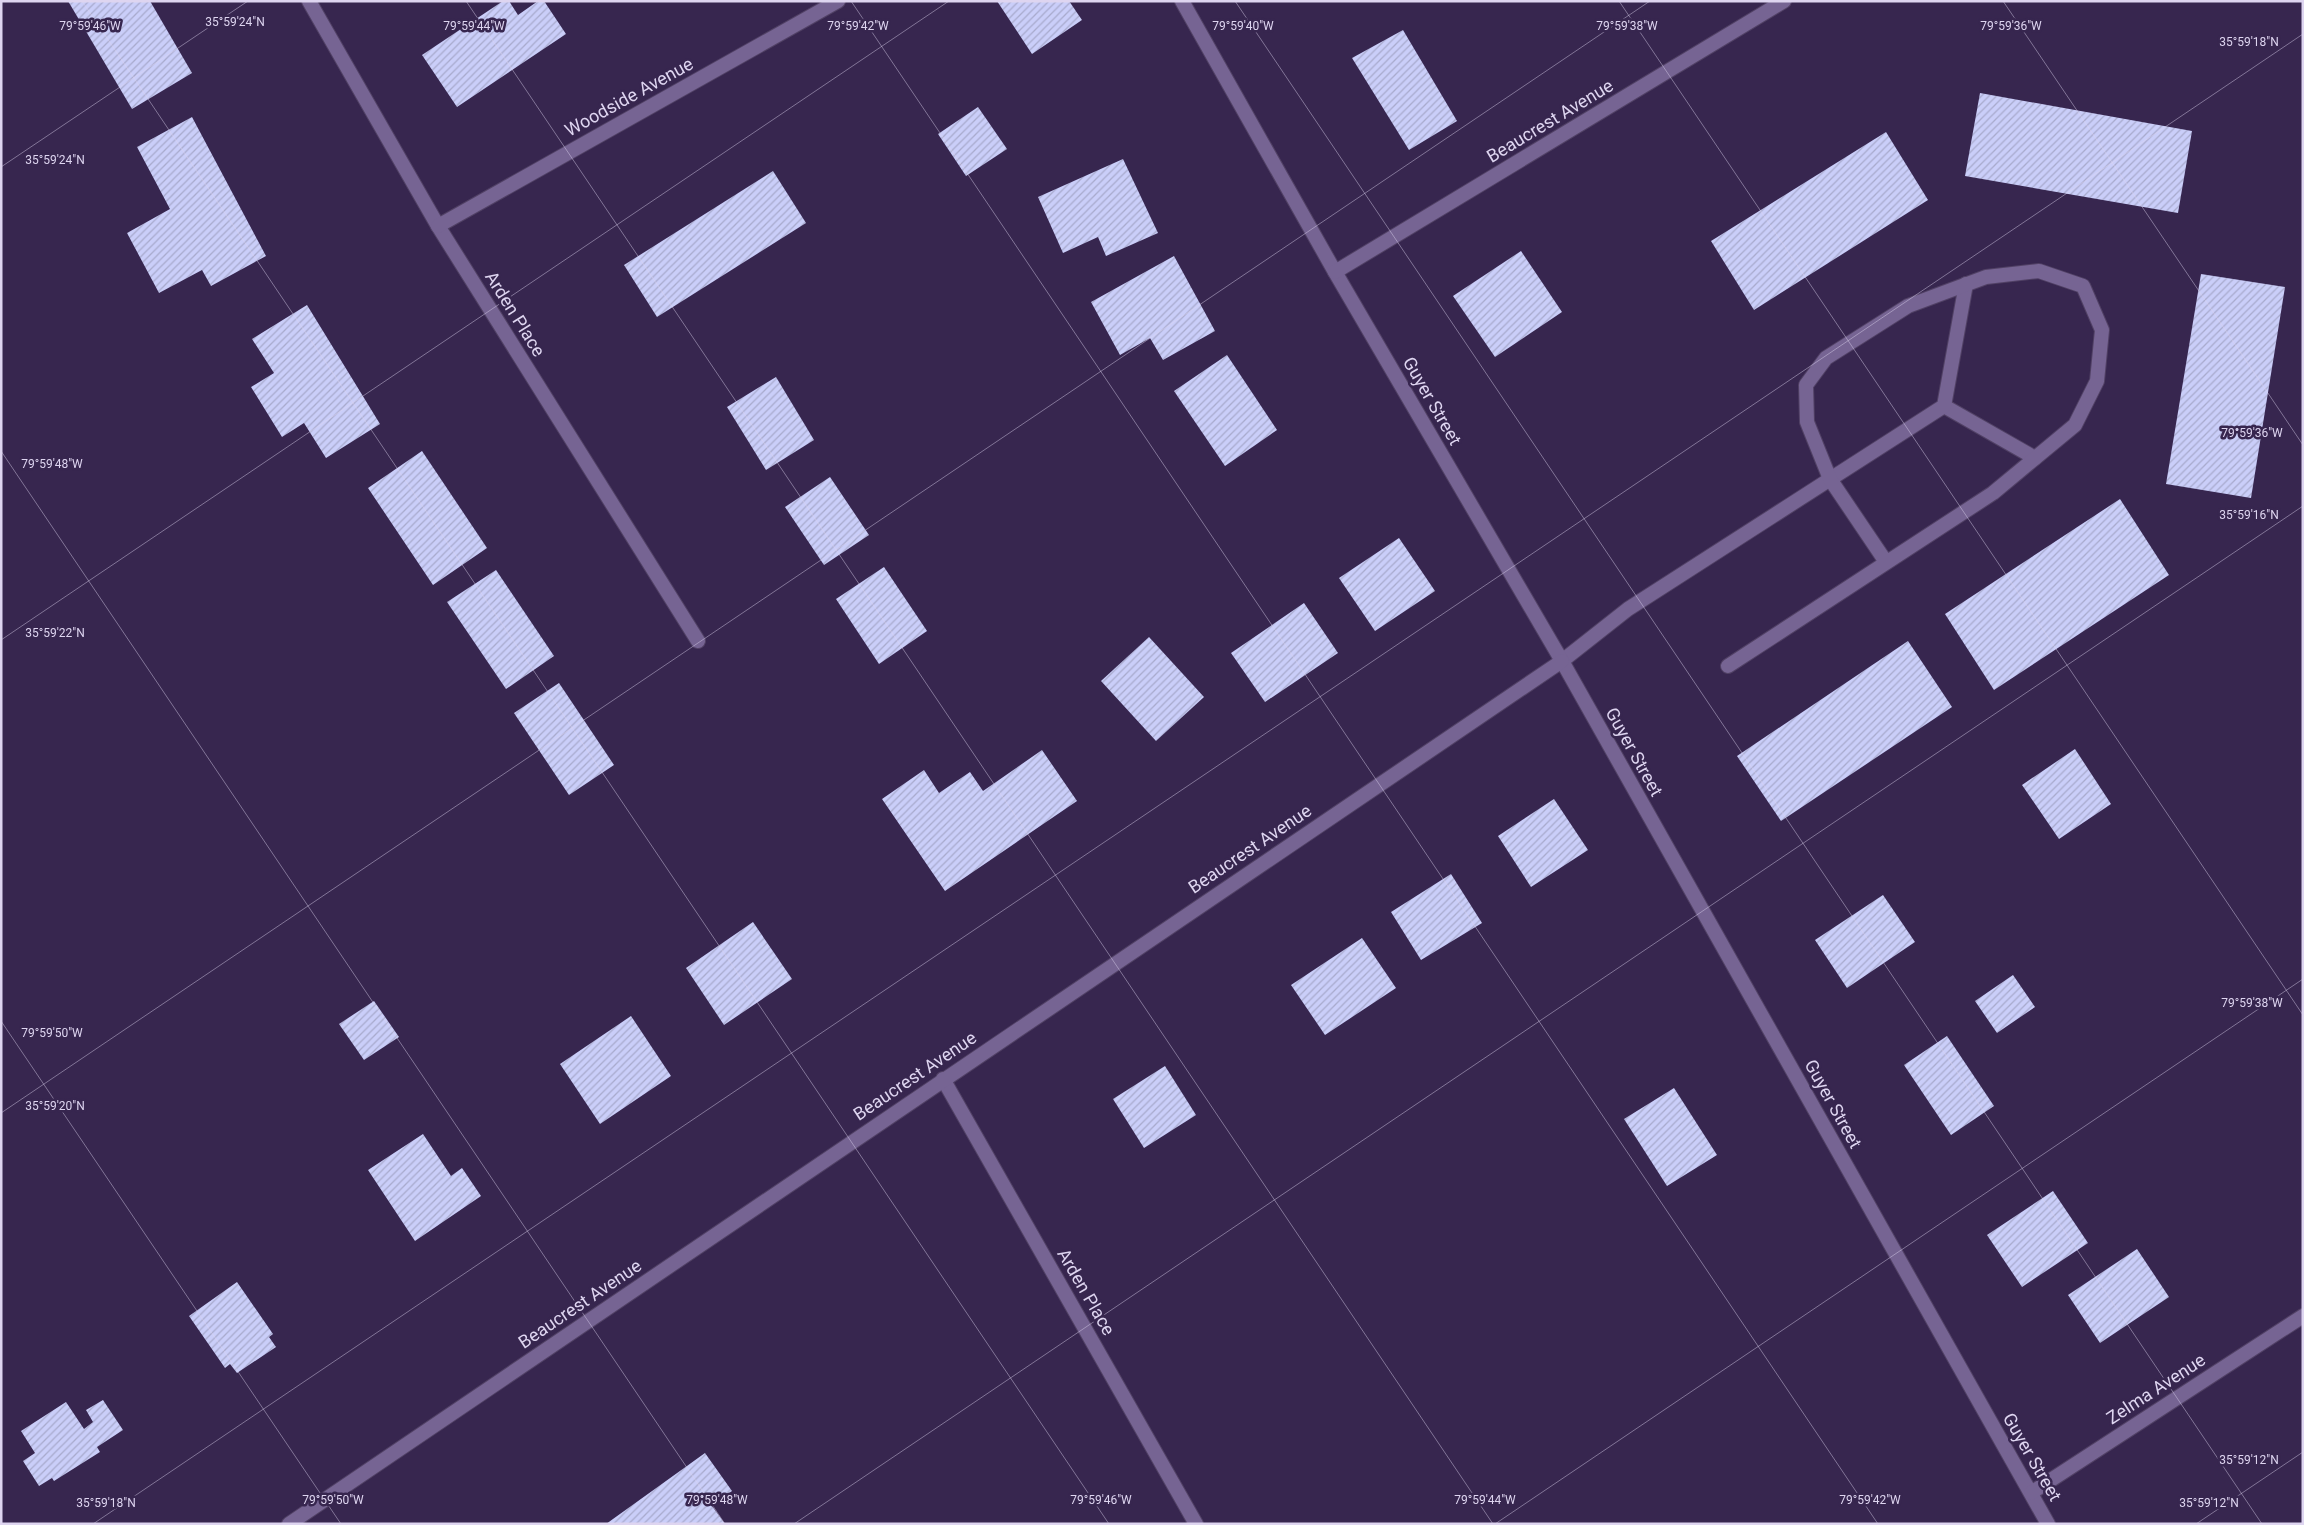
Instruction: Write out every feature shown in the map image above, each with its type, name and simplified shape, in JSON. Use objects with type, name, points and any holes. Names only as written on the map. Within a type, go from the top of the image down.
[{"type":"street","name":"Arden Place","points":[[309,1],[438,226],[698,641]]},
{"type":"street","name":"Woodside Avenue","points":[[438,226],[838,1]]},
{"type":"street","name":"Guyer Street","points":[[1182,1],[1335,272],[1562,660],[2048,1524]]},
{"type":"street","name":"Beaucrest Avenue","points":[[1335,272],[1784,1]]},
{"type":"street","points":[[1728,666],[1993,493],[2074,425],[2097,381],[2102,330],[2083,286],[2039,271],[1986,277],[1966,284],[1908,306],[1826,358],[1806,385],[1807,422],[1830,479],[1886,562]]},
{"type":"street","points":[[1966,284],[1944,406],[2035,458]]},
{"type":"street","name":"Beaucrest Avenue","points":[[289,1524],[1562,660],[1628,609],[1944,406]]},
{"type":"street","name":"Arden Place","points":[[944,1079],[1196,1524]]},
{"type":"street","name":"Zelma Avenue","points":[[2031,1493],[2303,1316]]},
{"type":"building","points":[[68,1],[150,1],[192,73],[132,109]]},
{"type":"building","points":[[503,1],[509,1],[518,15],[538,1],[544,1],[566,34],[457,107],[422,55]]},
{"type":"building","points":[[997,1],[1069,1],[1082,20],[1032,54]]},
{"type":"building","points":[[1403,30],[1457,121],[1409,150],[1352,58]]},
{"type":"building","points":[[1980,93],[2192,131],[2178,213],[1965,176]]},
{"type":"building","points":[[978,107],[1007,149],[966,176],[938,134]]},
{"type":"building","points":[[192,117],[266,256],[211,286],[202,270],[159,293],[127,233],[170,209],[137,147]]},
{"type":"building","points":[[1886,132],[1928,200],[1754,310],[1711,241]]},
{"type":"building","points":[[1123,159],[1158,233],[1106,256],[1098,237],[1063,253],[1038,197]]},
{"type":"building","points":[[773,171],[806,223],[657,317],[624,265]]},
{"type":"building","points":[[1521,251],[1562,312],[1495,357],[1453,296]]},
{"type":"building","points":[[1174,256],[1215,331],[1163,360],[1150,338],[1120,355],[1091,302]]},
{"type":"building","points":[[2201,274],[2285,287],[2251,498],[2166,484]]},
{"type":"building","points":[[307,305],[380,424],[326,458],[304,423],[282,437],[251,387],[274,373],[252,339]]},
{"type":"building","points":[[1227,355],[1277,430],[1225,466],[1174,391]]},
{"type":"building","points":[[776,377],[814,440],[766,470],[727,407]]},
{"type":"building","points":[[422,451],[487,548],[433,585],[368,488]]},
{"type":"building","points":[[830,477],[869,535],[824,565],[785,507]]},
{"type":"building","points":[[2120,499],[2169,575],[1994,690],[1945,614]]},
{"type":"building","points":[[1399,538],[1435,591],[1375,631],[1339,578]]},
{"type":"building","points":[[884,567],[927,631],[879,664],[836,599]]},
{"type":"building","points":[[496,570],[554,656],[506,689],[447,602]]},
{"type":"building","points":[[1304,603],[1338,653],[1265,702],[1231,653]]},
{"type":"building","points":[[1149,637],[1204,697],[1156,741],[1101,681]]},
{"type":"building","points":[[1908,641],[1952,707],[1781,821],[1737,756]]},
{"type":"building","points":[[559,683],[614,765],[569,795],[514,713]]},
{"type":"building","points":[[2075,749],[2111,804],[2059,839],[2022,785]]},
{"type":"building","points":[[1042,750],[1077,801],[945,891],[882,799],[924,770],[939,793],[970,772],[983,791]]},
{"type":"building","points":[[1554,799],[1588,850],[1531,887],[1498,836]]},
{"type":"building","points":[[1451,874],[1482,923],[1421,960],[1391,912]]},
{"type":"building","points":[[1883,895],[1915,942],[1847,988],[1815,940]]},
{"type":"building","points":[[753,922],[792,979],[724,1025],[686,968]]},
{"type":"building","points":[[1362,938],[1396,988],[1325,1035],[1291,985]]},
{"type":"building","points":[[2013,975],[2035,1007],[1997,1033],[1975,1001]]},
{"type":"building","points":[[374,1001],[399,1037],[364,1060],[339,1024]]},
{"type":"building","points":[[631,1016],[671,1076],[600,1124],[560,1064]]},
{"type":"building","points":[[1947,1036],[1994,1106],[1951,1135],[1904,1065]]},
{"type":"building","points":[[1165,1066],[1196,1115],[1144,1148],[1113,1099]]},
{"type":"building","points":[[1674,1088],[1717,1155],[1667,1186],[1624,1119]]},
{"type":"building","points":[[423,1134],[451,1176],[462,1168],[481,1196],[415,1241],[368,1170]]},
{"type":"building","points":[[2053,1191],[2088,1243],[2022,1287],[1987,1235]]},
{"type":"building","points":[[2137,1249],[2169,1297],[2100,1343],[2068,1295]]},
{"type":"building","points":[[237,1282],[273,1334],[269,1337],[276,1347],[237,1373],[230,1364],[225,1368],[189,1316]]},
{"type":"building","points":[[103,1400],[123,1430],[97,1447],[100,1452],[54,1481],[52,1478],[39,1486],[23,1461],[35,1453],[21,1431],[66,1402],[84,1429],[93,1422],[86,1410]]},
{"type":"building","points":[[705,1453],[732,1491],[712,1506],[725,1524],[606,1524]]}]
